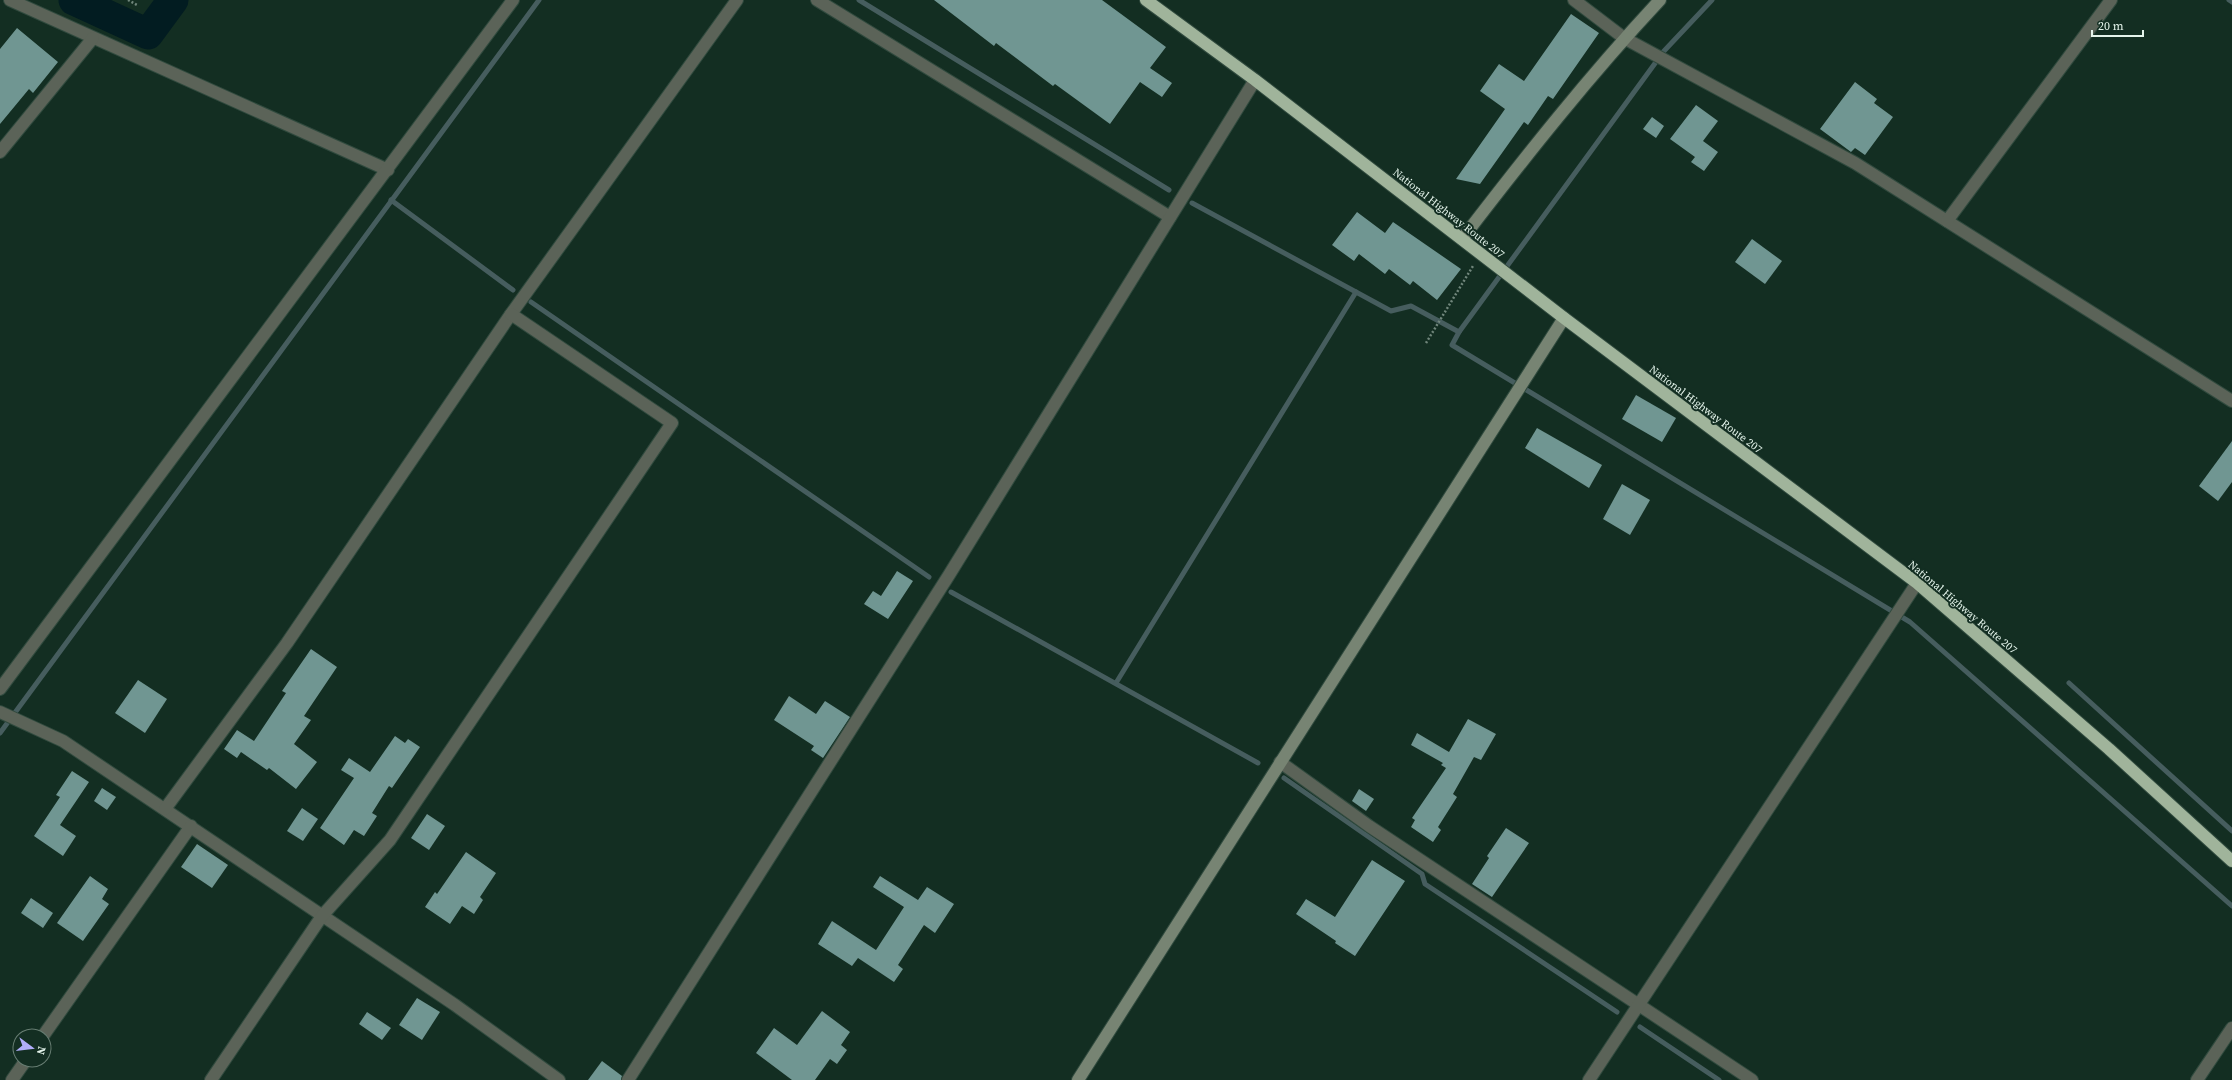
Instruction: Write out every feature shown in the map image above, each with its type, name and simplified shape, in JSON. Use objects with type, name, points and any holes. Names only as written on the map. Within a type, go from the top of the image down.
[{"type":"highway","name":"National Highway Route 207","points":[[1146,0],[1255,80],[1564,318],[1917,583],[2109,750],[2232,861]]},
{"type":"street","points":[[10,0],[388,170]]},
{"type":"street","points":[[0,689],[388,170],[513,0]]},
{"type":"street","points":[[165,809],[288,643],[511,314],[737,0]]},
{"type":"street","points":[[817,0],[1170,217]]},
{"type":"street","points":[[1574,0],[1624,38],[1855,163],[2232,401]]},
{"type":"street","points":[[1462,239],[1538,141],[1624,38],[1660,0]]},
{"type":"street","points":[[1947,221],[2111,0]]},
{"type":"street","points":[[0,152],[93,38]]},
{"type":"street","points":[[628,1080],[949,575],[1255,80]]},
{"type":"street","points":[[211,1080],[322,916],[390,840],[672,423],[511,314]]},
{"type":"street","points":[[1078,1080],[1514,394],[1564,318]]},
{"type":"street","points":[[1589,1080],[1917,583]]},
{"type":"street","points":[[1,713],[63,741],[455,1005],[559,1080]]},
{"type":"street","points":[[1280,762],[1369,826],[1752,1080]]},
{"type":"street","points":[[49,1028],[191,826]]},
{"type":"street","points":[[2197,1080],[2232,1028]]},
{"type":"street","points":[[12,1080],[20,1068]]},
{"type":"path","points":[[128,0],[137,5]]},
{"type":"path","points":[[1426,343],[1480,253]]},
{"type":"building","points":[[934,0],[1102,0],[1166,47],[1150,68],[1172,83],[1162,97],[1140,82],[1110,124],[1055,84],[1053,86],[996,43],[994,46]]},
{"type":"building","points":[[1571,14],[1599,33],[1553,99],[1548,96],[1528,125],[1524,122],[1480,184],[1456,179],[1505,109],[1480,91],[1499,64],[1524,81]]},
{"type":"building","points":[[17,28],[58,62],[33,93],[29,89],[0,124],[0,49]]},
{"type":"building","points":[[1855,82],[1877,99],[1874,103],[1893,117],[1865,155],[1855,148],[1851,152],[1820,129]]},
{"type":"building","points":[[1696,105],[1718,121],[1703,141],[1718,152],[1704,171],[1691,162],[1695,157],[1670,139]]},
{"type":"building","points":[[1652,117],[1664,126],[1656,138],[1643,129]]},
{"type":"building","points":[[1357,212],[1385,233],[1393,222],[1461,269],[1437,300],[1413,281],[1410,285],[1389,269],[1385,274],[1359,254],[1354,261],[1332,245]]},
{"type":"building","points":[[1752,239],[1782,261],[1765,284],[1735,262]]},
{"type":"building","points":[[1636,395],[1676,418],[1662,442],[1622,419]]},
{"type":"building","points":[[1537,428],[1602,465],[1589,488],[1525,448]]},
{"type":"building","points":[[2232,441],[2232,482],[2218,501],[2199,486]]},
{"type":"building","points":[[1622,484],[1650,500],[1630,535],[1603,519]]},
{"type":"building","points":[[897,571],[913,581],[888,619],[864,604],[873,591],[881,596]]},
{"type":"building","points":[[311,649],[337,667],[304,716],[311,720],[294,744],[317,762],[296,789],[269,768],[267,770],[241,752],[237,758],[224,749],[237,730],[254,741],[286,693],[282,691]]},
{"type":"building","points":[[138,680],[167,699],[145,733],[115,713]]},
{"type":"building","points":[[789,696],[816,714],[825,701],[850,717],[823,758],[811,750],[814,746],[774,720]]},
{"type":"building","points":[[1468,719],[1496,734],[1481,760],[1474,757],[1453,794],[1457,797],[1438,827],[1441,830],[1433,842],[1411,827],[1415,820],[1412,818],[1446,768],[1441,765],[1443,763],[1411,745],[1417,733],[1449,752]]},
{"type":"building","points":[[395,736],[405,743],[408,739],[420,747],[392,788],[389,786],[372,813],[377,816],[364,836],[354,830],[344,845],[320,828],[354,778],[341,770],[349,758],[370,772]]},
{"type":"building","points":[[72,771],[89,782],[60,825],[76,836],[63,856],[34,836],[60,797],[56,795]]},
{"type":"building","points":[[102,788],[116,797],[107,810],[94,801]]},
{"type":"building","points":[[1359,789],[1374,799],[1366,811],[1352,801]]},
{"type":"building","points":[[302,808],[318,819],[303,841],[287,831]]},
{"type":"building","points":[[427,814],[445,826],[429,850],[411,838]]},
{"type":"building","points":[[1506,828],[1529,843],[1492,897],[1472,884],[1489,858],[1487,856]]},
{"type":"building","points":[[197,844],[228,865],[212,888],[181,867]]},
{"type":"building","points":[[466,852],[496,873],[480,897],[483,900],[474,914],[462,906],[450,924],[425,907],[435,892],[437,894]]},
{"type":"building","points":[[1372,860],[1405,881],[1355,956],[1335,943],[1336,941],[1296,914],[1306,899],[1335,917]]},
{"type":"building","points":[[90,876],[108,889],[102,899],[109,904],[83,941],[57,923]]},
{"type":"building","points":[[880,876],[918,900],[927,887],[954,904],[935,933],[924,925],[898,965],[903,969],[894,982],[858,958],[852,966],[818,944],[832,921],[876,950],[904,907],[873,887]]},
{"type":"building","points":[[31,898],[53,913],[43,928],[21,913]]},
{"type":"building","points":[[417,998],[440,1012],[422,1040],[399,1025]]},
{"type":"building","points":[[822,1011],[850,1032],[841,1045],[847,1050],[837,1064],[830,1059],[815,1080],[792,1080],[756,1053],[774,1028],[797,1045]]},
{"type":"building","points":[[367,1012],[391,1028],[382,1040],[359,1024]]},
{"type":"building","points":[[602,1061],[622,1076],[621,1080],[588,1080]]},
{"type":"waterway","points":[[74,0],[148,34],[173,0]]},
{"type":"waterway","points":[[0,733],[539,0]]},
{"type":"waterway","points":[[859,0],[1169,190]]},
{"type":"waterway","points":[[1712,0],[1664,51],[1459,332],[1452,345],[1910,622],[2232,906]]},
{"type":"waterway","points":[[391,200],[513,290]]},
{"type":"waterway","points":[[1192,203],[1391,311],[1411,306],[1459,332]]},
{"type":"waterway","points":[[1116,683],[1356,292]]},
{"type":"waterway","points":[[531,302],[929,577]]},
{"type":"waterway","points":[[951,592],[1258,763]]},
{"type":"waterway","points":[[2069,683],[2232,831]]},
{"type":"waterway","points":[[1284,778],[1422,874],[1425,884],[1617,1012]]},
{"type":"waterway","points":[[1640,1027],[1719,1080]]}]
